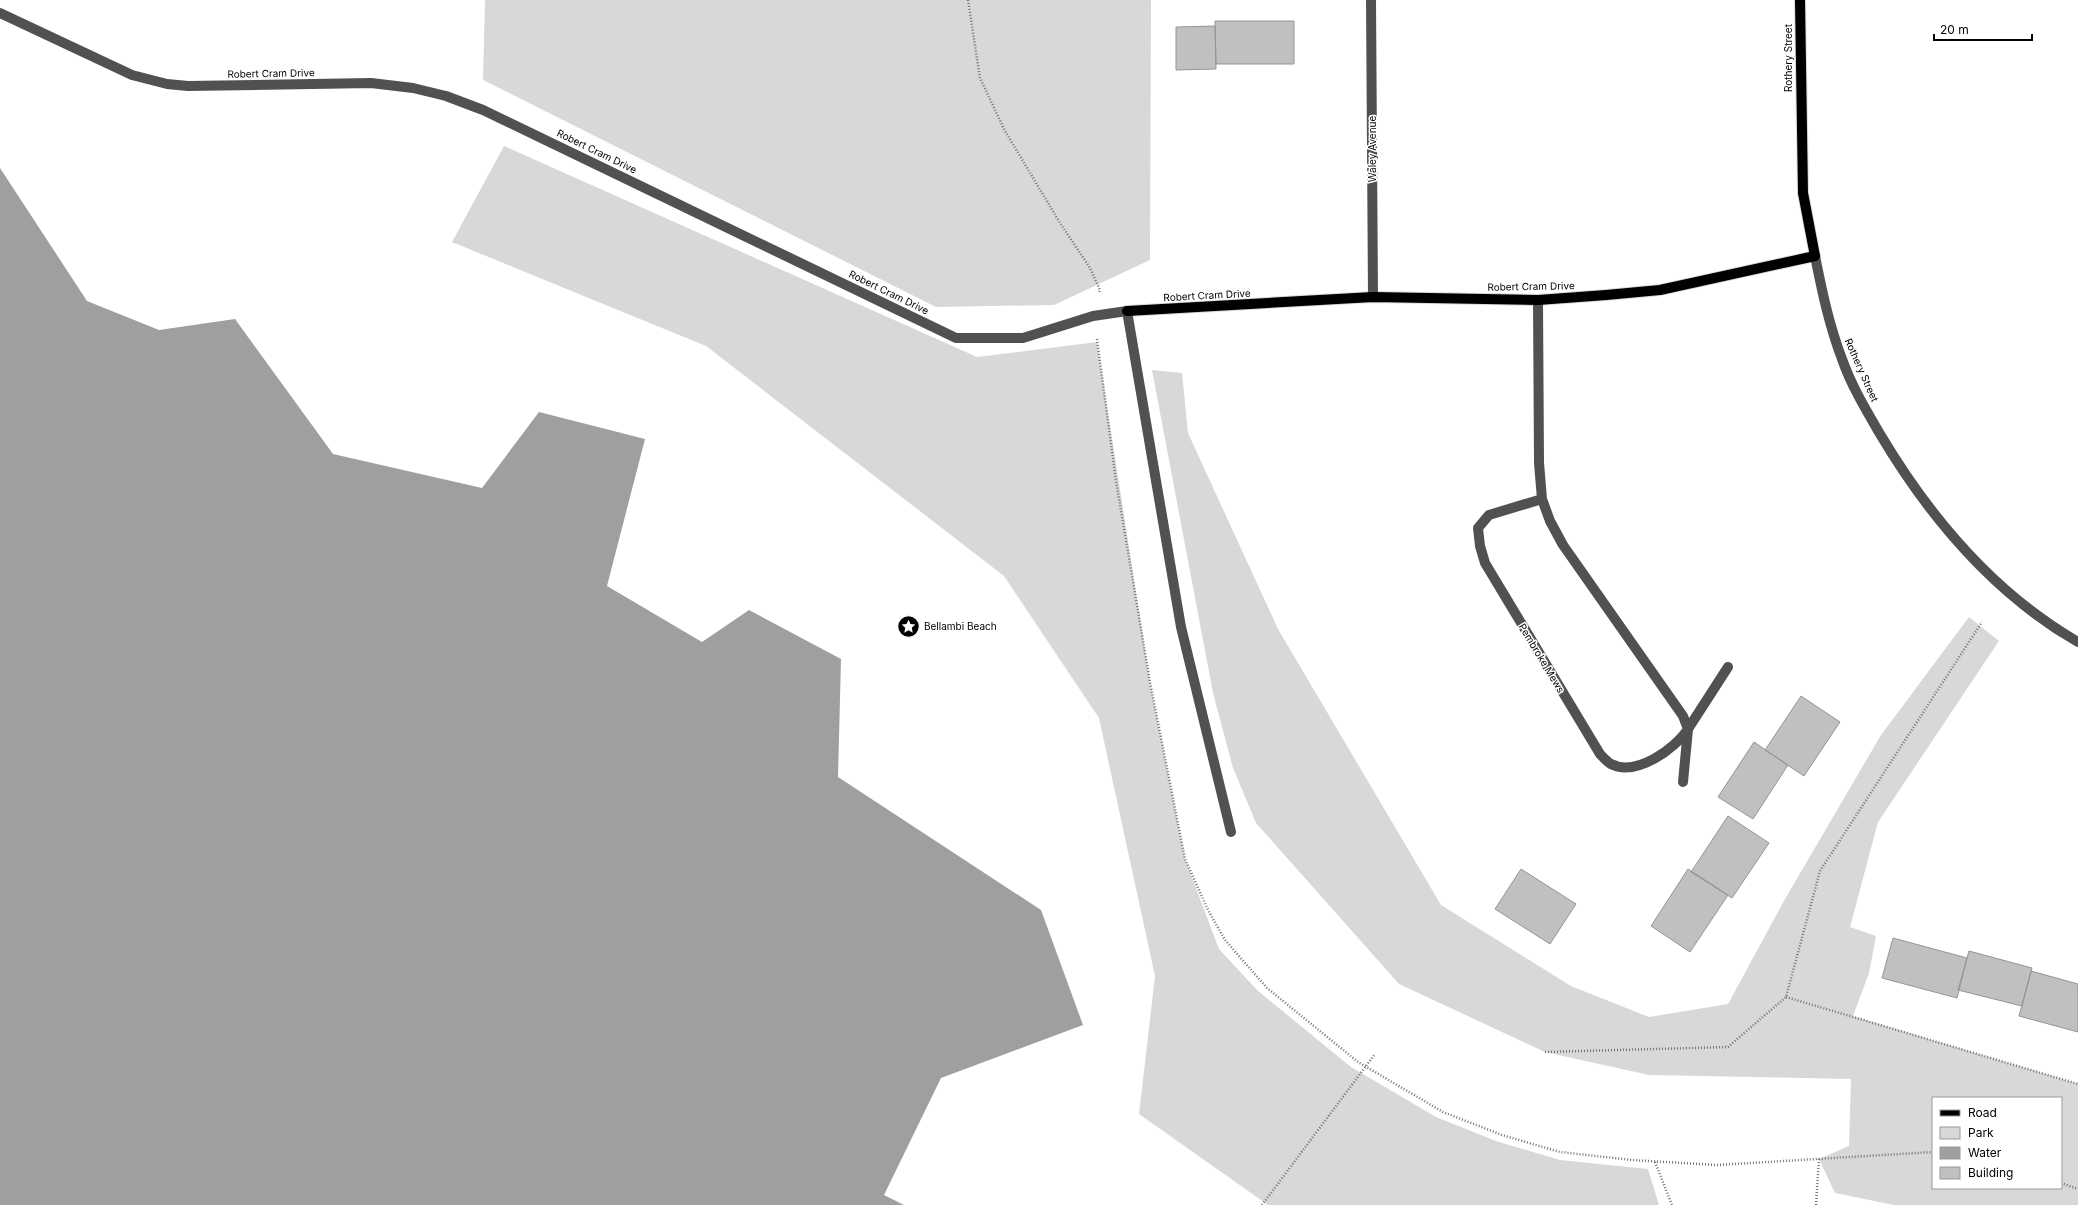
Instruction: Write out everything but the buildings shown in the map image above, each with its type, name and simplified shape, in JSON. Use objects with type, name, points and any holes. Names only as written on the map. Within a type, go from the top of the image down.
[{"type":"main road","name":"Rothery Street","points":[[1800,0],[1802,186],[1814,256]]},
{"type":"main road","name":"Robert Cram Drive","points":[[1127,311],[1373,297],[1538,300],[1660,290],[1814,256]]},
{"type":"street","name":"Waley Avenue","points":[[1371,0],[1373,297]]},
{"type":"street","name":"Robert Cram Drive","points":[[0,13],[132,75],[167,84],[188,86],[371,83],[412,88],[446,96],[483,110],[956,338],[1024,338],[1093,316],[1127,311]]},
{"type":"street","name":"Rothery Street","points":[[1814,256],[1825,304],[1842,360],[1868,413],[1896,461],[1930,509],[1969,556],[2008,594],[2057,630],[2078,642]]},
{"type":"street","points":[[1538,300],[1539,463],[1542,499],[1550,521],[1563,545],[1683,716],[1688,729]]},
{"type":"street","points":[[1127,311],[1181,627],[1231,832]]},
{"type":"street","name":"Pembroke Mews","points":[[1542,499],[1489,515],[1478,528],[1480,546],[1485,563],[1600,754],[1611,764],[1625,767],[1642,766],[1680,741],[1728,666]]},
{"type":"street","name":"Pembroke Mews","points":[[1683,782],[1688,729]]},
{"type":"path","points":[[968,0],[980,78],[1005,131],[1060,223],[1090,268],[1100,290],[1093,316],[1116,481],[1152,695],[1186,859],[1208,910],[1230,946],[1267,988],[1366,1067],[1442,1112],[1502,1135],[1560,1152],[1655,1162],[1717,1165],[1932,1152]]},
{"type":"path","points":[[1546,1052],[1728,1048],[1786,997],[1820,871],[1982,622]]},
{"type":"path","points":[[1786,997],[2078,1084]]},
{"type":"path","points":[[1262,1205],[1376,1054]]},
{"type":"path","points":[[1816,1205],[1819,1159]]},
{"type":"path","points":[[1655,1162],[1672,1205]]},
{"type":"path","points":[[2062,1183],[2078,1189]]},
{"type":"green space","points":[[485,0],[1151,0],[1150,260],[1054,305],[936,307],[483,80]]},
{"type":"green space","points":[[504,146],[977,357],[1097,342],[1150,682],[1185,859],[1219,949],[1258,991],[1351,1067],[1436,1117],[1496,1141],[1560,1160],[1648,1169],[1659,1205],[1268,1205],[1139,1114],[1155,976],[1099,718],[1004,576],[706,346],[452,242]]},
{"type":"green space","points":[[1152,370],[1182,373],[1188,433],[1278,629],[1441,905],[1571,986],[1649,1017],[1728,1004],[1785,899],[1881,735],[1969,617],[1999,641],[1878,822],[1850,927],[1876,936],[1869,973],[1853,1016],[2078,1084],[2078,1205],[1894,1205],[1835,1193],[1819,1159],[1849,1146],[1851,1079],[1649,1075],[1545,1052],[1399,984],[1256,823],[1233,768],[1213,693]]},
{"type":"water","points":[[0,168],[87,301],[159,330],[235,319],[333,454],[482,488],[539,412],[645,439],[607,586],[702,642],[749,610],[841,659],[838,777],[1041,910],[1083,1025],[941,1078],[884,1195],[904,1205],[0,1205]]},
{"type":"place","name":"Bellambi Beach","points":[[908,626]]}]
